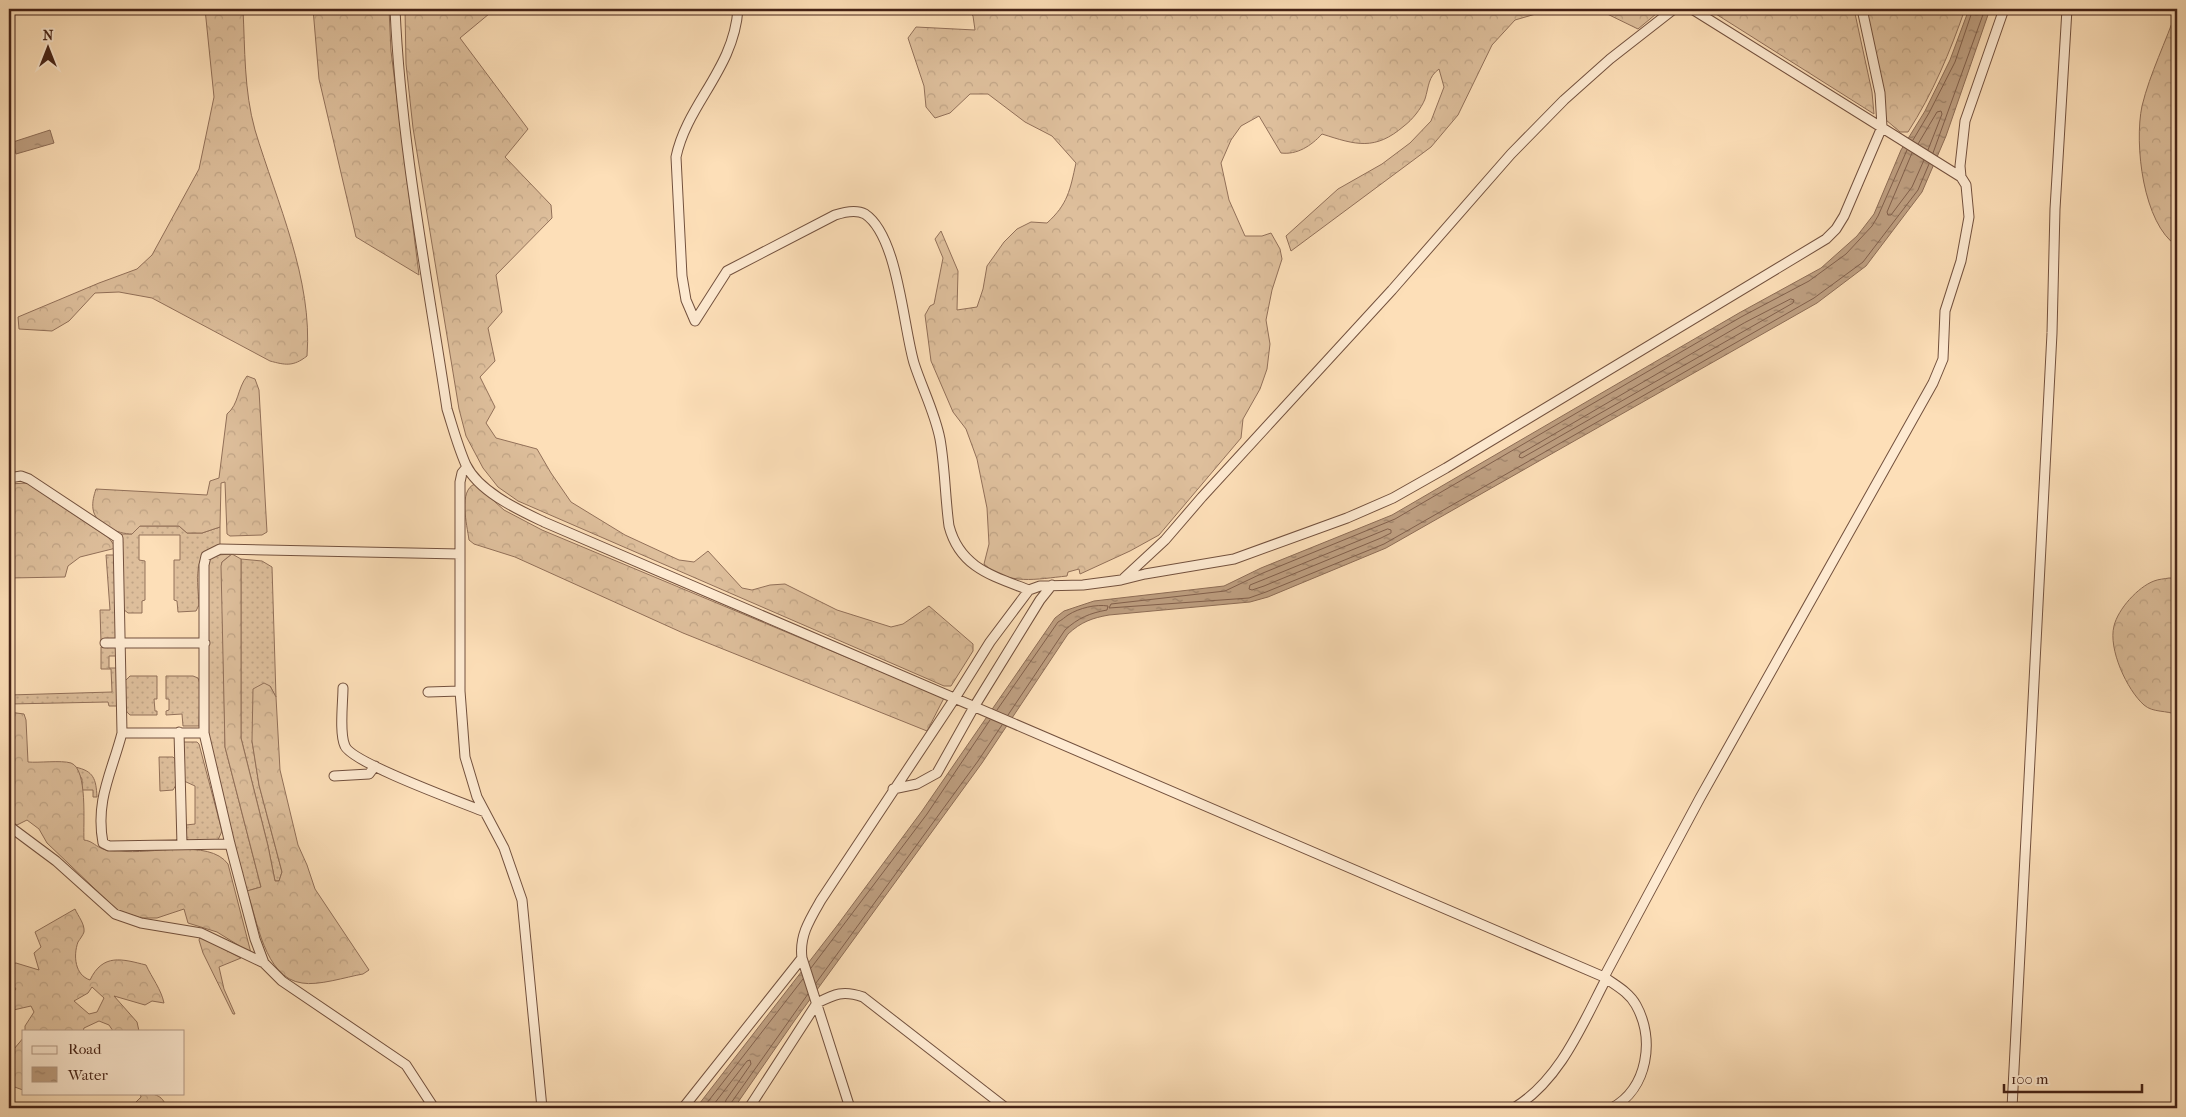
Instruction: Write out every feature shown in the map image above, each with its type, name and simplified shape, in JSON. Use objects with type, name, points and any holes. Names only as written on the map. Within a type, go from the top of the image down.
[{"type":"street","points":[[395,9],[398,66],[406,132],[448,409],[455,436],[467,467],[485,487],[504,502],[544,522],[1605,978],[1625,991],[1635,1004],[1642,1018],[1647,1046],[1646,1060],[1636,1084],[1620,1104],[1612,1108]]},
{"type":"street","points":[[738,9],[731,45],[714,81],[685,129],[676,157],[682,276],[686,300],[695,321],[727,270],[835,215],[849,211],[864,213],[874,223],[888,248],[914,361],[936,423],[940,438],[949,526],[952,537],[959,550],[969,562],[988,574],[1029,590]]},
{"type":"street","points":[[1121,580],[1165,540],[1557,106],[1610,59],[1674,9]]},
{"type":"street","points":[[1514,1108],[1536,1091],[1559,1065],[1700,798],[1933,383],[1943,359],[1946,311],[1961,261],[1969,217],[1966,185],[1961,178],[1692,9]]},
{"type":"street","points":[[850,1108],[803,962],[800,945],[807,924],[820,900],[955,698],[990,642],[1029,590],[1040,586],[1083,585],[1121,580],[1243,555],[1348,518],[1393,498],[1463,458],[1826,239],[1836,229],[1844,216],[1882,127],[1880,93],[1862,9]]},
{"type":"street","points":[[1961,178],[1960,158],[1965,121],[2004,9]]},
{"type":"street","points":[[2012,1108],[2052,343],[2055,209],[2067,9]]},
{"type":"street","points":[[467,467],[462,473],[460,482],[460,691],[467,764],[477,797],[504,848],[522,900],[542,1108]]},
{"type":"street","points":[[9,478],[22,476],[29,479],[118,538],[122,644],[122,733],[103,790],[101,834],[103,843],[109,846],[230,844]]},
{"type":"street","points":[[264,963],[255,939],[230,844],[204,733],[204,565],[206,556],[220,549],[460,554]]},
{"type":"street","points":[[893,789],[917,784],[936,773],[1040,600],[1052,585]]},
{"type":"street","points":[[105,644],[205,644]]},
{"type":"street","points":[[343,688],[344,745],[361,759],[375,766],[485,812]]},
{"type":"street","points":[[428,692],[460,691]]},
{"type":"street","points":[[179,732],[182,845]]},
{"type":"street","points":[[122,733],[204,733]]},
{"type":"street","points":[[334,776],[369,774],[375,766]]},
{"type":"street","points":[[9,826],[56,861],[115,914],[141,922],[201,933],[264,963],[282,981],[406,1065],[434,1108]]},
{"type":"street","points":[[683,1108],[803,962]]},
{"type":"street","points":[[750,1108],[816,999],[835,994],[851,993],[863,997],[1006,1108]]},
{"type":"green space","points":[[205,9],[243,9],[246,70],[251,115],[292,242],[299,270],[307,327],[307,356],[289,364],[270,361],[152,298],[119,292],[95,293],[69,321],[52,331],[19,329],[18,317],[137,269],[152,255],[199,169],[214,97]]},
{"type":"green space","points":[[313,9],[389,9],[391,51],[419,275],[356,237],[319,79]]},
{"type":"green space","points":[[405,9],[495,9],[460,38],[528,129],[505,157],[551,205],[552,218],[496,275],[502,312],[488,328],[495,361],[480,377],[495,407],[486,423],[496,438],[537,449],[571,502],[625,535],[679,560],[694,562],[708,551],[742,588],[752,590],[770,585],[785,584],[837,610],[891,627],[903,624],[929,606],[973,644],[973,651],[951,686],[944,686],[518,501],[498,487],[483,468],[466,436],[459,409],[413,128],[406,64]]},
{"type":"green space","points":[[968,9],[1553,9],[1515,20],[1492,45],[1458,115],[1431,147],[1291,251],[1286,236],[1338,189],[1382,164],[1410,143],[1431,121],[1444,87],[1439,69],[1431,79],[1421,107],[1407,124],[1394,134],[1374,142],[1365,144],[1355,143],[1322,134],[1303,149],[1293,153],[1281,153],[1259,116],[1241,126],[1231,140],[1221,163],[1229,200],[1245,236],[1262,236],[1271,233],[1280,249],[1282,259],[1272,290],[1266,320],[1270,344],[1267,369],[1260,389],[1243,419],[1241,438],[1159,535],[1130,551],[1080,574],[1079,569],[1068,572],[1067,576],[1023,579],[1003,576],[984,564],[989,544],[987,508],[977,459],[966,429],[953,412],[931,361],[925,315],[930,306],[934,304],[943,258],[935,239],[941,231],[958,271],[957,310],[977,307],[983,289],[987,266],[1004,242],[1017,229],[1031,222],[1047,223],[1054,216],[1067,196],[1076,163],[1052,136],[1025,122],[988,94],[970,94],[950,113],[935,118],[926,107],[924,86],[908,38],[916,27],[975,30],[973,16]]},
{"type":"green space","points":[[1597,9],[1662,9],[1638,29]]},
{"type":"green space","points":[[1708,9],[1854,9],[1872,92],[1874,114]]},
{"type":"green space","points":[[1866,9],[1965,9],[1940,72],[1908,132],[1900,132],[1886,120],[1883,92]]},
{"type":"green space","points":[[2177,9],[2177,246],[2165,235],[2156,220],[2149,202],[2144,182],[2139,141],[2145,94]]},
{"type":"green space","points":[[247,376],[255,379],[259,390],[267,532],[262,535],[230,536],[227,534],[225,482],[221,483],[220,527],[202,533],[187,533],[179,526],[140,526],[132,534],[126,534],[108,528],[98,520],[93,506],[96,489],[207,495],[210,481],[219,478],[227,414],[234,406],[241,386]]},
{"type":"green space","points":[[27,483],[109,538],[116,548],[80,557],[68,566],[65,577],[9,578],[9,484]]},
{"type":"green space","points":[[475,484],[504,510],[542,530],[944,698],[927,731],[683,633],[515,557],[474,544],[469,540],[465,500],[470,488]]},
{"type":"green space","points":[[140,526],[179,526],[187,533],[202,533],[220,527],[220,546],[204,554],[200,561],[198,569],[199,605],[196,611],[178,612],[177,601],[174,600],[174,560],[180,560],[180,535],[139,535],[139,560],[145,561],[145,600],[142,601],[142,613],[128,613],[123,609],[121,534],[132,534]]},
{"type":"green space","points":[[232,554],[222,562],[225,747],[261,887],[247,891],[209,750],[206,566],[210,558],[217,555]]},
{"type":"green space","points":[[232,554],[241,559],[241,738],[275,881],[279,881],[282,872],[259,785],[252,741],[253,689],[264,683],[270,686],[276,697],[280,770],[298,845],[315,889],[369,970],[363,974],[309,984],[289,979],[271,959],[259,931],[247,891],[261,887],[225,747],[221,566],[222,562]]},
{"type":"green space","points":[[106,555],[116,555],[116,639],[101,642],[100,610],[110,610]]},
{"type":"green space","points":[[241,559],[262,561],[272,567],[276,697],[270,686],[252,741],[259,785],[282,872],[279,881],[275,881],[241,738]]},
{"type":"green space","points":[[2177,578],[2177,715],[2148,708],[2131,690],[2116,657],[2113,635],[2116,619],[2135,593],[2156,580]]},
{"type":"green space","points":[[101,647],[117,647],[117,656],[109,656],[109,668],[117,668],[118,706],[109,706],[108,702],[9,704],[9,695],[112,692],[111,669],[101,669]]},
{"type":"green space","points":[[130,676],[157,676],[157,699],[154,699],[157,715],[130,715],[127,712],[124,700],[124,682]]},
{"type":"green space","points":[[166,676],[193,676],[198,678],[200,684],[199,726],[183,726],[182,714],[166,715],[166,711],[169,710],[169,699],[166,699]]},
{"type":"green space","points":[[9,712],[24,714],[28,762],[67,762],[76,767],[80,775],[84,798],[84,840],[110,851],[132,852],[178,849],[207,852],[219,856],[228,864],[251,953],[217,932],[188,923],[184,909],[157,918],[141,918],[117,910],[47,843],[39,829],[27,820],[17,825],[9,820]]},
{"type":"green space","points":[[183,742],[197,742],[199,744],[222,831],[218,840],[186,842],[186,825],[195,824],[195,786],[184,781]]},
{"type":"green space","points":[[159,757],[173,757],[175,759],[176,785],[173,790],[160,791]]},
{"type":"green space","points":[[75,767],[86,771],[93,777],[97,797],[93,797],[93,790],[82,790],[82,779]]},
{"type":"green space","points":[[75,909],[84,929],[84,933],[76,947],[76,964],[81,974],[90,980],[101,965],[114,960],[146,965],[159,988],[164,1003],[152,1001],[145,1005],[114,996],[137,1022],[139,1030],[112,1030],[109,1025],[99,1021],[83,1030],[25,1030],[25,1026],[34,1012],[31,1006],[9,1011],[9,997],[16,989],[9,979],[9,964],[16,963],[39,970],[34,953],[41,947],[35,932]],"holes":[[[92,987],[104,998],[97,1012],[89,1014],[74,1001],[88,993]]]},
{"type":"green space","points":[[200,937],[241,958],[219,967],[224,989],[235,1014],[233,1014],[203,953],[199,940]]},
{"type":"green space","points":[[22,1039],[22,1090],[9,1085],[9,1055]]},
{"type":"green space","points":[[140,1094],[156,1095],[163,1100],[166,1108],[130,1108],[141,1097]]},
{"type":"water","points":[[1969,9],[1990,9],[1946,136],[1922,192],[1866,266],[1817,303],[1386,548],[1268,597],[1250,602],[1109,615],[1092,619],[1078,626],[1068,634],[982,763],[795,1020],[734,1108],[696,1108],[836,927],[922,811],[1055,618],[1064,611],[1094,601],[1224,586],[1261,568],[1392,515],[1739,313],[1821,268],[1857,236],[1874,214],[1901,150],[1925,111],[1950,60]]},
{"type":"water","points":[[50,130],[54,143],[16,154],[13,142]]}]
